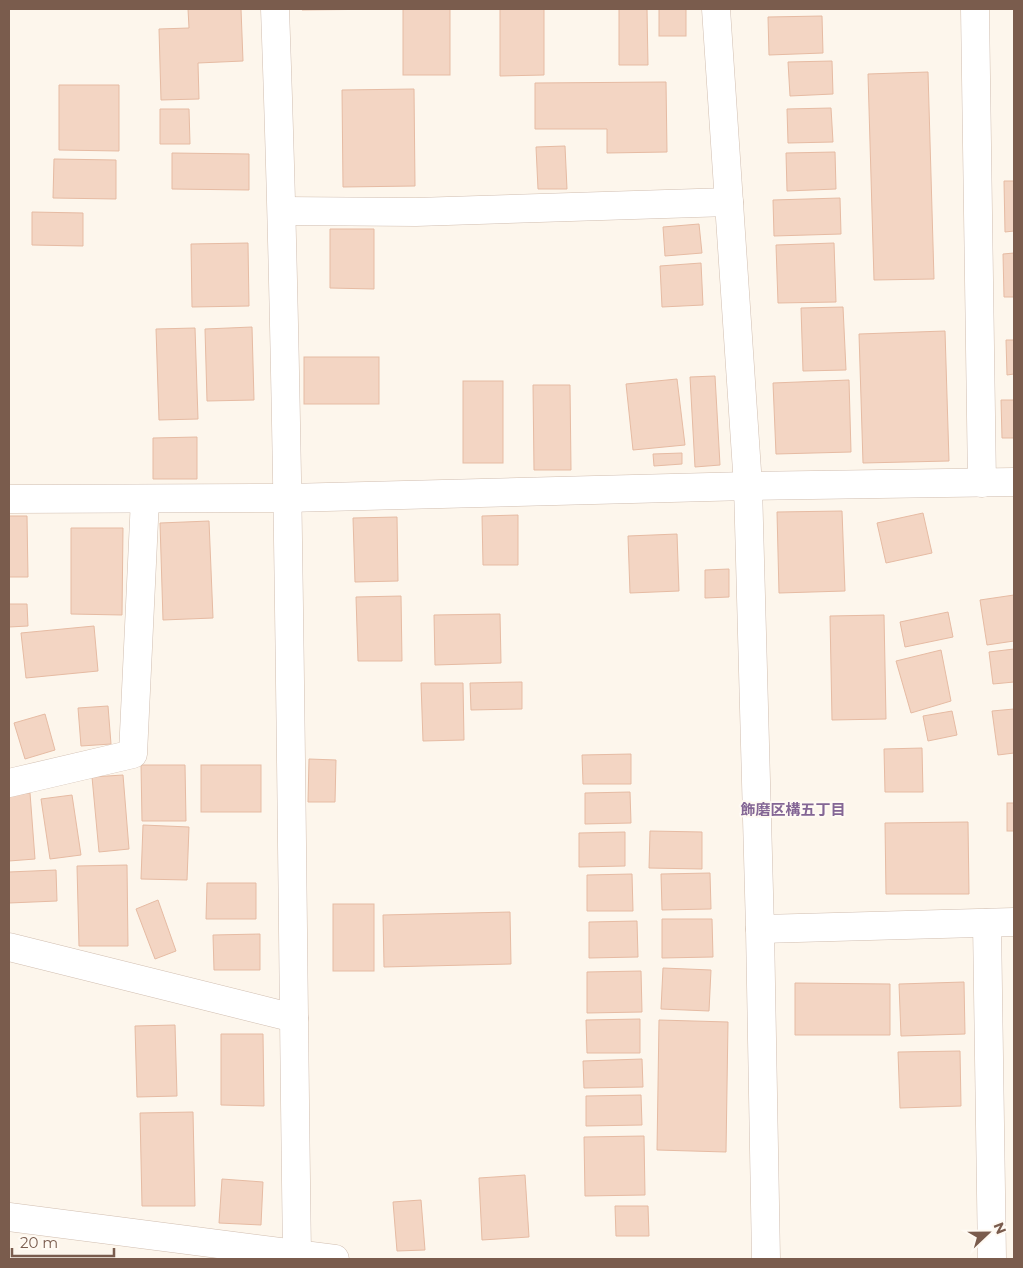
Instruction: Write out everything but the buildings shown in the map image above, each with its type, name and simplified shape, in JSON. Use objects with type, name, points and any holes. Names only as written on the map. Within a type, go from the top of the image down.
[{"type":"street","points":[[275,9],[282,211],[288,498],[297,1254]]},
{"type":"street","points":[[716,9],[748,486],[760,929],[766,1259]]},
{"type":"street","points":[[975,9],[982,483]]},
{"type":"street","points":[[282,211],[416,212],[730,202]]},
{"type":"street","points":[[9,499],[288,498],[748,486],[1014,482]]},
{"type":"street","points":[[9,783],[133,754],[145,498]]},
{"type":"street","points":[[760,929],[1014,922]]},
{"type":"street","points":[[987,923],[992,1259]]},
{"type":"street","points":[[9,947],[294,1018]]},
{"type":"street","points":[[9,1217],[335,1259]]},
{"type":"district","name":"飾磨区構五丁目","points":[[793,809]]}]
